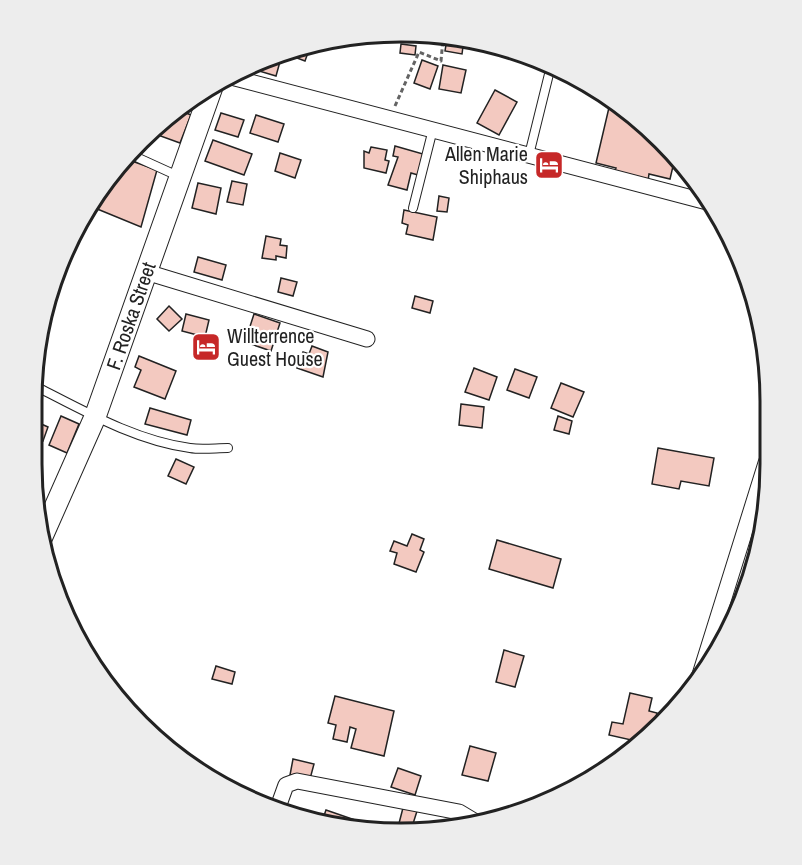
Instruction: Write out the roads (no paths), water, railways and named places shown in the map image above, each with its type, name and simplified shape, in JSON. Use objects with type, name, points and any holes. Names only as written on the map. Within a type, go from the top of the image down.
[{"type":"main road","name":"F. Roska Street","points":[[47,524],[95,417],[208,99]]},
{"type":"street","points":[[241,80],[697,199]]},
{"type":"street","points":[[146,272],[367,339]]},
{"type":"street","points":[[707,651],[759,485]]},
{"type":"street","points":[[280,802],[286,785],[297,781],[459,812],[467,817]]},
{"type":"lane","points":[[529,155],[549,74]]},
{"type":"lane","points":[[413,208],[433,129]]},
{"type":"lane","points":[[137,157],[180,177]]},
{"type":"lane","points":[[42,390],[95,417],[168,444],[192,449],[228,448]]},
{"type":"place","name":"Allen Marie Shiphaus","points":[[549,165]]},
{"type":"place","name":"Willterrence Guest House","points":[[206,347]]}]
